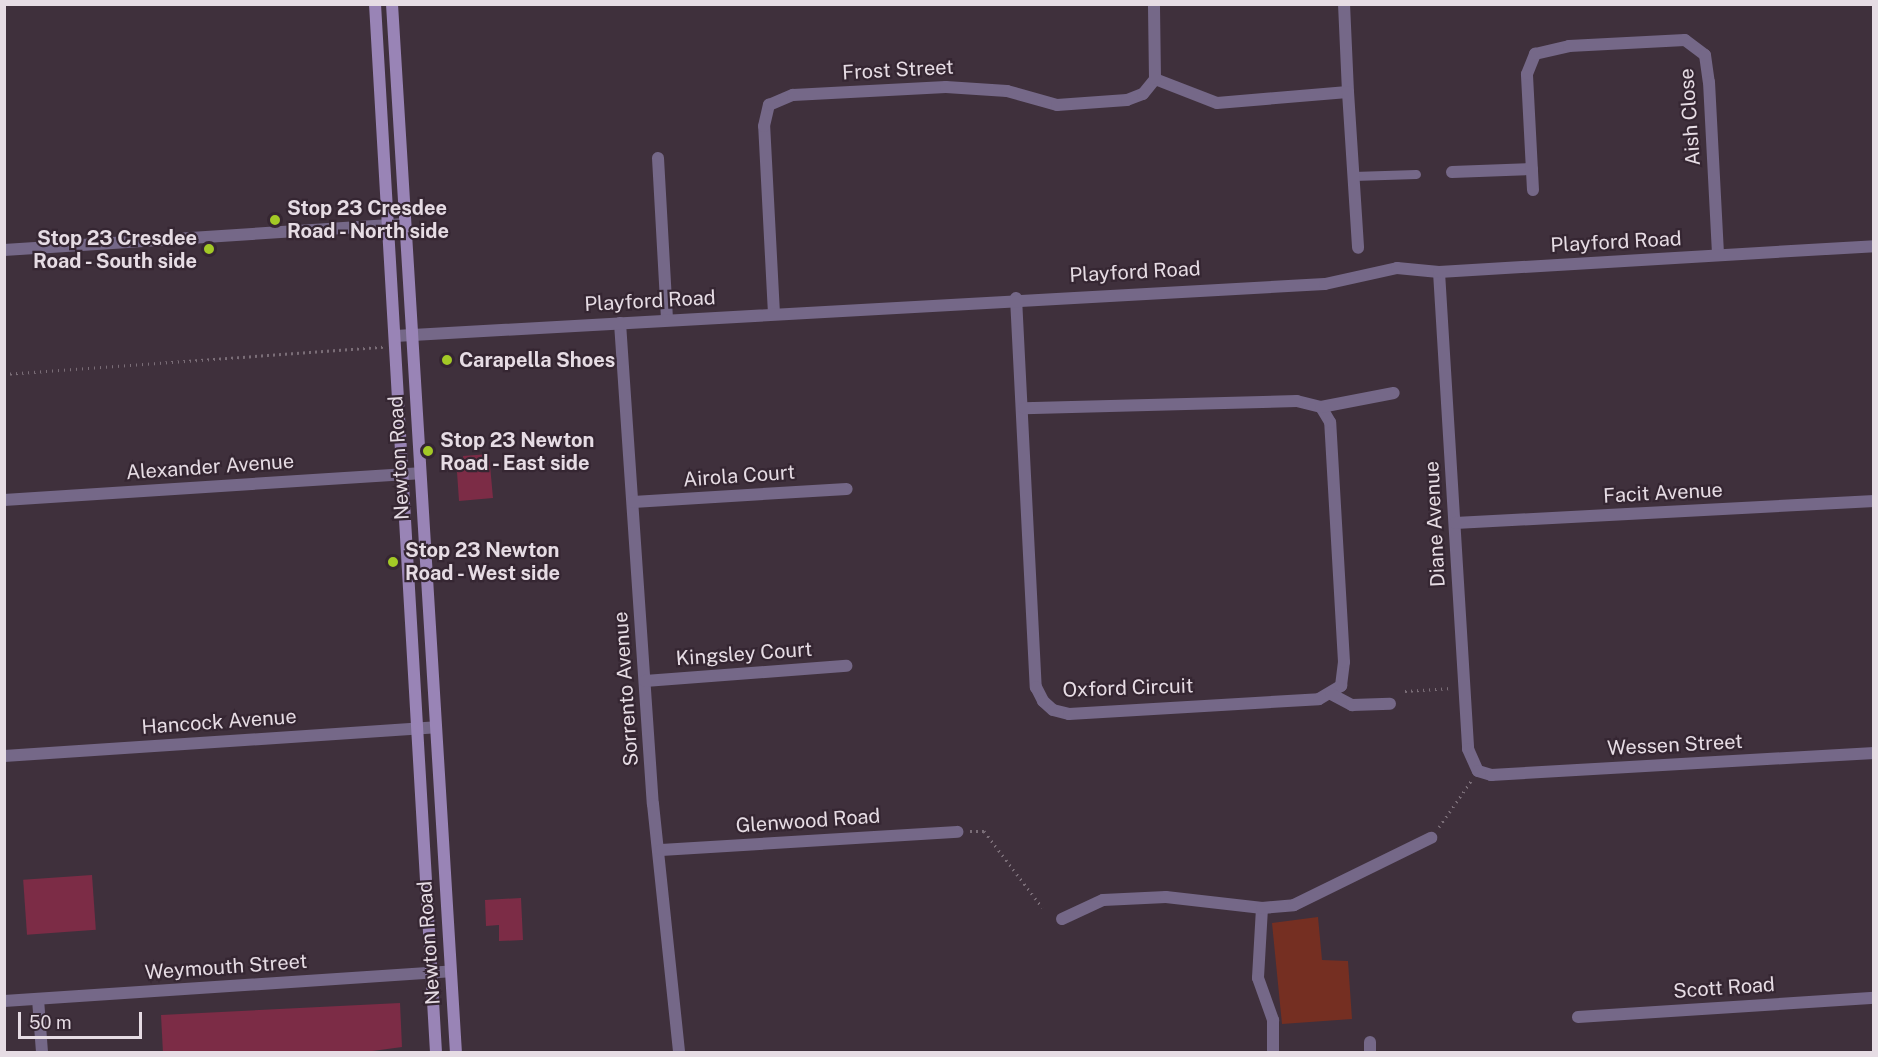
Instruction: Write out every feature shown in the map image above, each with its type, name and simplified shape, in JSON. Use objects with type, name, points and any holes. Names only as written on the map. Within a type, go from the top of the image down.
[{"type":"main road","name":"Newton Road","points":[[375,4],[419,729],[436,1053]]},
{"type":"main road","name":"Newton Road","points":[[392,4],[456,1053]]},
{"type":"street","points":[[1154,4],[1155,79],[1217,103],[1348,92]]},
{"type":"street","points":[[1344,4],[1358,248]]},
{"type":"street","name":"Aish Close","points":[[1533,190],[1527,74],[1535,54],[1569,46],[1685,40],[1698,46],[1709,82],[1718,255]]},
{"type":"street","name":"Frost Street","points":[[774,314],[764,126],[769,105],[793,95],[980,86],[1076,106],[1127,100],[1143,94],[1155,79]]},
{"type":"street","points":[[658,158],[667,320]]},
{"type":"street","points":[[1452,172],[1532,169]]},
{"type":"street","points":[[4,249],[405,224]]},
{"type":"street","name":"Playford Road","points":[[396,341],[411,335],[1016,298],[1324,284],[1397,268],[1439,272],[1874,246]]},
{"type":"street","name":"Diane Avenue","points":[[1439,272],[1468,749],[1478,771]]},
{"type":"street","name":"Oxford Circuit","points":[[1016,298],[1024,408],[1036,687],[1053,710],[1070,714],[1331,694],[1352,705],[1390,704]]},
{"type":"street","name":"Sorrento Avenue","points":[[620,323],[645,681],[679,1053]]},
{"type":"street","points":[[1024,408],[1297,401],[1321,407],[1394,393]]},
{"type":"street","points":[[1321,407],[1330,422],[1344,662],[1341,686],[1331,694]]},
{"type":"street","name":"Alexander Avenue","points":[[4,500],[419,473]]},
{"type":"street","name":"Airola Court","points":[[633,502],[846,489]]},
{"type":"street","name":"Facit Avenue","points":[[1455,523],[1874,501]]},
{"type":"street","name":"Kingsley Court","points":[[645,681],[846,666]]},
{"type":"street","name":"Hancock Avenue","points":[[4,756],[436,727]]},
{"type":"street","name":"Wessen Street","points":[[1478,771],[1491,775],[1874,753]]},
{"type":"street","name":"Glenwood Road","points":[[661,850],[957,832]]},
{"type":"street","points":[[1062,919],[1103,900],[1166,897],[1262,908],[1294,905],[1431,838]]},
{"type":"street","points":[[1262,908],[1258,978],[1273,1020],[1274,1053]]},
{"type":"street","name":"Weymouth Street","points":[[4,1001],[450,971]]},
{"type":"street","name":"Scott Road","points":[[1578,1017],[1874,998]]},
{"type":"street","points":[[38,999],[42,1053]]},
{"type":"lane","points":[[1353,177],[1416,174]]},
{"type":"path","points":[[4,374],[396,341]]},
{"type":"path","points":[[1405,691],[1464,687]]},
{"type":"path","points":[[1431,838],[1478,771]]},
{"type":"path","points":[[957,832],[984,831],[1042,907]]},
{"type":"shaded area","points":[[1318,917],[1322,960],[1348,961],[1352,1019],[1282,1024],[1272,923]]},
{"type":"building","points":[[489,454],[493,498],[459,501],[457,472],[464,471],[463,456]]},
{"type":"building","points":[[92,875],[96,930],[27,935],[23,880]]},
{"type":"building","points":[[521,898],[523,940],[499,941],[499,925],[486,926],[485,900]]},
{"type":"building","points":[[400,1003],[402,1047],[358,1053],[163,1053],[161,1015]]},
{"type":"place","name":"Stop 23 Cresdee Road - North side","points":[[275,220]]},
{"type":"place","name":"Stop 23 Cresdee Road - South side","points":[[209,249]]},
{"type":"place","name":"Carapella Shoes","points":[[447,360]]},
{"type":"place","name":"Stop 23 Newton Road - East side","points":[[428,451]]},
{"type":"place","name":"Stop 23 Newton Road - West side","points":[[393,562]]}]
